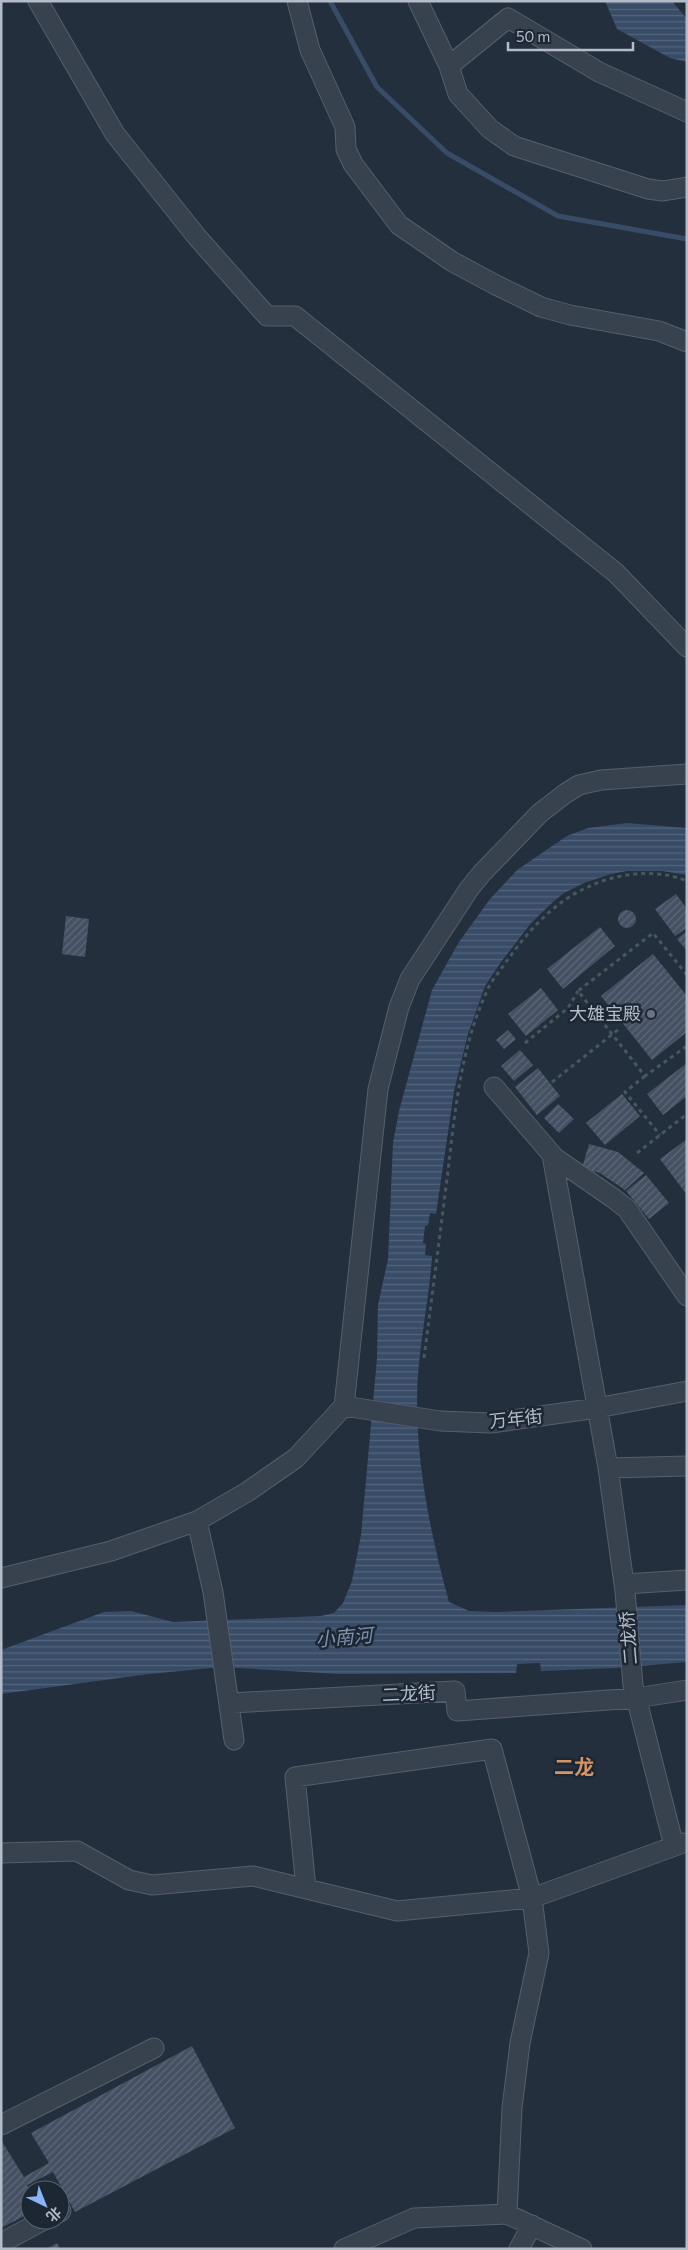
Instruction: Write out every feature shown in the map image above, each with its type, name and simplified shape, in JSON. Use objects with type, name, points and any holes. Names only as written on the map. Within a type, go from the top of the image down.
[{"type":"street","points":[[38,1],[115,134],[197,237],[267,316],[295,316],[616,573],[687,647]]},
{"type":"street","points":[[297,1],[310,50],[345,127],[346,149],[353,164],[400,225],[453,262],[496,286],[541,307],[570,316],[659,331],[687,342]]},
{"type":"street","points":[[418,1],[450,66],[458,94],[490,129],[514,146],[648,190],[664,191],[687,188]]},
{"type":"street","points":[[450,66],[508,18],[599,72],[687,112]]},
{"type":"street","points":[[1,1578],[111,1551],[197,1521],[247,1492],[296,1458],[344,1406],[378,1089],[399,1007],[410,979],[469,889],[540,813],[566,793],[579,785],[591,782],[679,775],[687,786]]},
{"type":"street","points":[[494,1088],[552,1155],[627,1209],[648,1236],[687,1296]]},
{"type":"street","name":"二龙桥","points":[[532,1898],[679,1844],[635,1691],[625,1587],[608,1468],[552,1155]]},
{"type":"street","name":"万年街","points":[[344,1406],[366,1411],[440,1421],[491,1423],[597,1408],[687,1391]]},
{"type":"street","points":[[608,1468],[687,1466]]},
{"type":"street","points":[[197,1521],[213,1592],[222,1667],[230,1704],[234,1740]]},
{"type":"street","points":[[625,1587],[687,1580]]},
{"type":"street","name":"二龙街","points":[[230,1704],[455,1691],[457,1711],[635,1691]]},
{"type":"street","points":[[635,1691],[685,1695]]},
{"type":"street","points":[[306,1888],[295,1776],[492,1749],[532,1898],[540,1953],[520,2043],[512,2108],[507,2214]]},
{"type":"street","points":[[1,1854],[77,1851],[129,1880],[152,1885],[254,1876],[397,1911],[532,1898]]},
{"type":"street","points":[[1,2126],[154,2048]]},
{"type":"street","points":[[344,2249],[414,2218],[507,2214],[582,2249]]},
{"type":"street","points":[[519,2249],[532,2225]]},
{"type":"street","points":[[1,2242],[24,2230]]},
{"type":"path","points":[[424,1358],[458,1092],[477,1018],[488,989],[510,957],[538,923],[556,905],[575,892],[600,881],[631,875],[664,874],[687,881]]},
{"type":"path","points":[[525,1043],[568,1008],[578,991],[653,933],[687,975]]},
{"type":"path","points":[[578,991],[645,1076]]},
{"type":"path","points":[[515,1112],[619,1029]]},
{"type":"path","points":[[660,1135],[625,1092],[687,1046]]},
{"type":"path","points":[[637,1153],[687,1114]]},
{"type":"water","points":[[605,1],[672,1],[687,19],[687,62],[670,58],[617,29]]},
{"type":"water","name":"小南河","points":[[627,823],[687,828],[687,875],[662,871],[627,871],[584,883],[564,893],[531,923],[501,962],[485,986],[468,1034],[454,1091],[436,1214],[430,1213],[428,1225],[425,1226],[423,1243],[426,1244],[425,1255],[432,1256],[419,1364],[417,1400],[419,1451],[426,1502],[449,1602],[469,1611],[496,1612],[687,1605],[687,1662],[616,1668],[541,1671],[540,1663],[517,1664],[516,1673],[339,1674],[222,1667],[149,1674],[1,1694],[1,1650],[104,1612],[131,1611],[173,1622],[321,1616],[334,1613],[343,1603],[352,1581],[361,1535],[377,1358],[378,1305],[388,1259],[393,1143],[399,1111],[432,990],[459,942],[490,899],[517,870],[567,836],[588,828]]},
{"type":"building","points":[[676,894],[687,909],[687,928],[675,936],[655,909]]},
{"type":"building","points":[[627,910],[633,913],[636,919],[633,925],[627,928],[621,925],[618,919],[621,913]]},
{"type":"building","points":[[66,916],[89,919],[85,957],[62,954]]},
{"type":"building","points":[[600,927],[615,946],[563,989],[547,969]]},
{"type":"building","points":[[687,931],[687,951],[677,939]]},
{"type":"building","name":"大雄宝殿","points":[[653,954],[687,996],[687,1032],[652,1060],[601,996]]},
{"type":"building","points":[[541,988],[558,1010],[526,1036],[508,1014]]},
{"type":"building","points":[[508,1030],[516,1039],[504,1049],[496,1040]]},
{"type":"building","points":[[520,1050],[533,1065],[514,1081],[501,1066]]},
{"type":"building","points":[[687,1063],[687,1096],[663,1115],[647,1094]]},
{"type":"building","points":[[538,1068],[560,1096],[537,1115],[515,1087]]},
{"type":"building","points":[[622,1094],[640,1116],[605,1145],[586,1123]]},
{"type":"building","points":[[558,1104],[574,1119],[559,1133],[544,1118]]},
{"type":"building","points":[[687,1139],[687,1195],[660,1159]]},
{"type":"building","points":[[589,1144],[618,1152],[644,1173],[625,1190],[600,1173],[582,1168]]},
{"type":"building","points":[[646,1175],[669,1203],[649,1219],[626,1191]]},
{"type":"building","points":[[192,2046],[235,2128],[75,2212],[70,2203],[70,2180],[57,2180],[53,2172],[37,2180],[20,2180],[20,2218],[1,2228],[1,2140],[24,2177],[49,2163],[31,2133]]},
{"type":"building","points":[[57,2243],[60,2249],[46,2249]]},
{"type":"waterway","points":[[330,1],[377,87],[447,153],[558,216],[687,239]]},
{"type":"place","name":"大雄宝殿","points":[[651,1014]]},
{"type":"district","name":"二龙","points":[[574,1767]]}]
